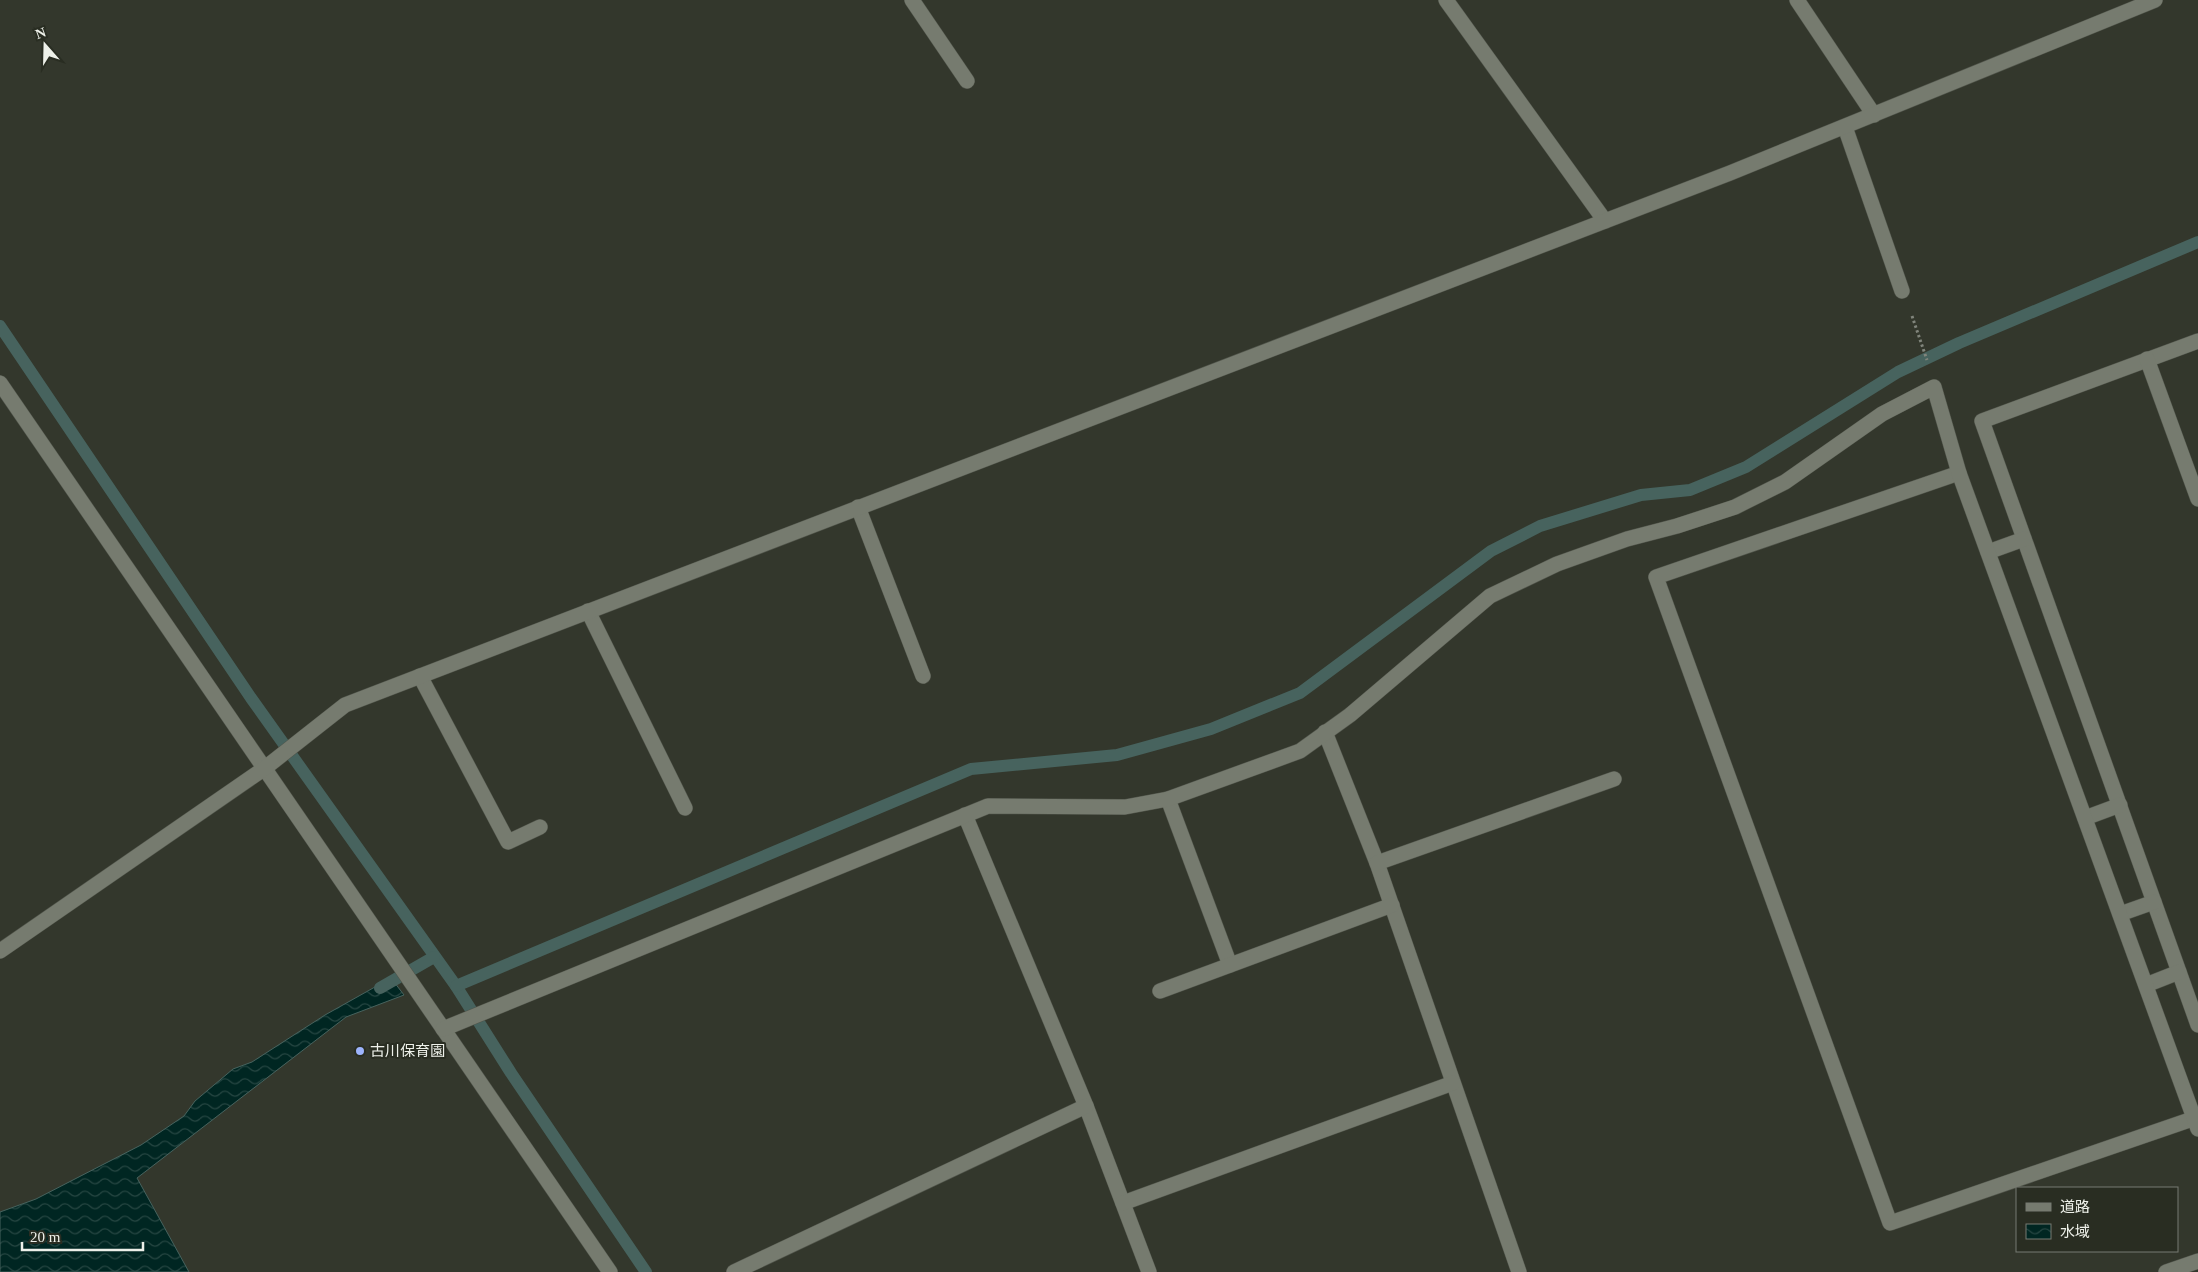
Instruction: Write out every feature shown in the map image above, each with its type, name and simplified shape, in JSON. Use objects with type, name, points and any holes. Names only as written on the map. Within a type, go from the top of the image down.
[{"type":"street","points":[[912,0],[968,81]]},
{"type":"street","points":[[1446,0],[1605,221]]},
{"type":"street","points":[[1797,0],[1874,114]]},
{"type":"street","points":[[0,951],[265,768],[345,705],[1605,221],[2155,0]]},
{"type":"street","points":[[1845,126],[1902,290]]},
{"type":"street","points":[[2198,341],[1982,421],[2198,1025]]},
{"type":"street","points":[[2147,359],[2198,499]]},
{"type":"street","points":[[0,383],[610,1272]]},
{"type":"street","points":[[443,1029],[988,806],[1125,807],[1168,799],[1300,751],[1350,715],[1490,596],[1565,561],[1627,539],[1677,526],[1735,507],[1785,482],[1882,414],[1934,387],[1959,473],[2197,1121],[1890,1223],[1656,577],[1959,473]]},
{"type":"street","points":[[858,507],[923,676]]},
{"type":"street","points":[[1988,552],[2024,539]]},
{"type":"street","points":[[588,611],[685,808]]},
{"type":"street","points":[[420,676],[508,842],[540,827]]},
{"type":"street","points":[[1325,732],[1377,863],[1519,1272]]},
{"type":"street","points":[[1377,863],[1614,779]]},
{"type":"street","points":[[1168,799],[1230,965]]},
{"type":"street","points":[[2085,818],[2120,806]]},
{"type":"street","points":[[965,815],[1086,1106],[1149,1272]]},
{"type":"street","points":[[2120,914],[2154,902]]},
{"type":"street","points":[[1160,991],[1392,905]]},
{"type":"street","points":[[2146,985],[2179,972]]},
{"type":"street","points":[[1123,1203],[1453,1083]]},
{"type":"street","points":[[734,1272],[1086,1106]]},
{"type":"street","points":[[2166,1272],[2198,1261]]},
{"type":"path","points":[[1918,333],[1929,367]]},
{"type":"water","points":[[391,978],[404,995],[346,1017],[137,1178],[189,1272],[0,1272],[0,1212],[36,1199],[141,1145],[184,1116],[195,1101],[233,1069],[252,1062],[325,1015]]},
{"type":"waterway","points":[[456,986],[971,769],[1117,755],[1211,729],[1300,693],[1491,551],[1540,526],[1641,495],[1690,490],[1746,467],[1898,372],[1959,343],[2198,242]]},
{"type":"waterway","points":[[0,326],[251,698],[456,986],[511,1073],[646,1272]]},
{"type":"waterway","points":[[380,988],[434,957]]},
{"type":"place","name":"古川保育園","points":[[360,1051]]}]
